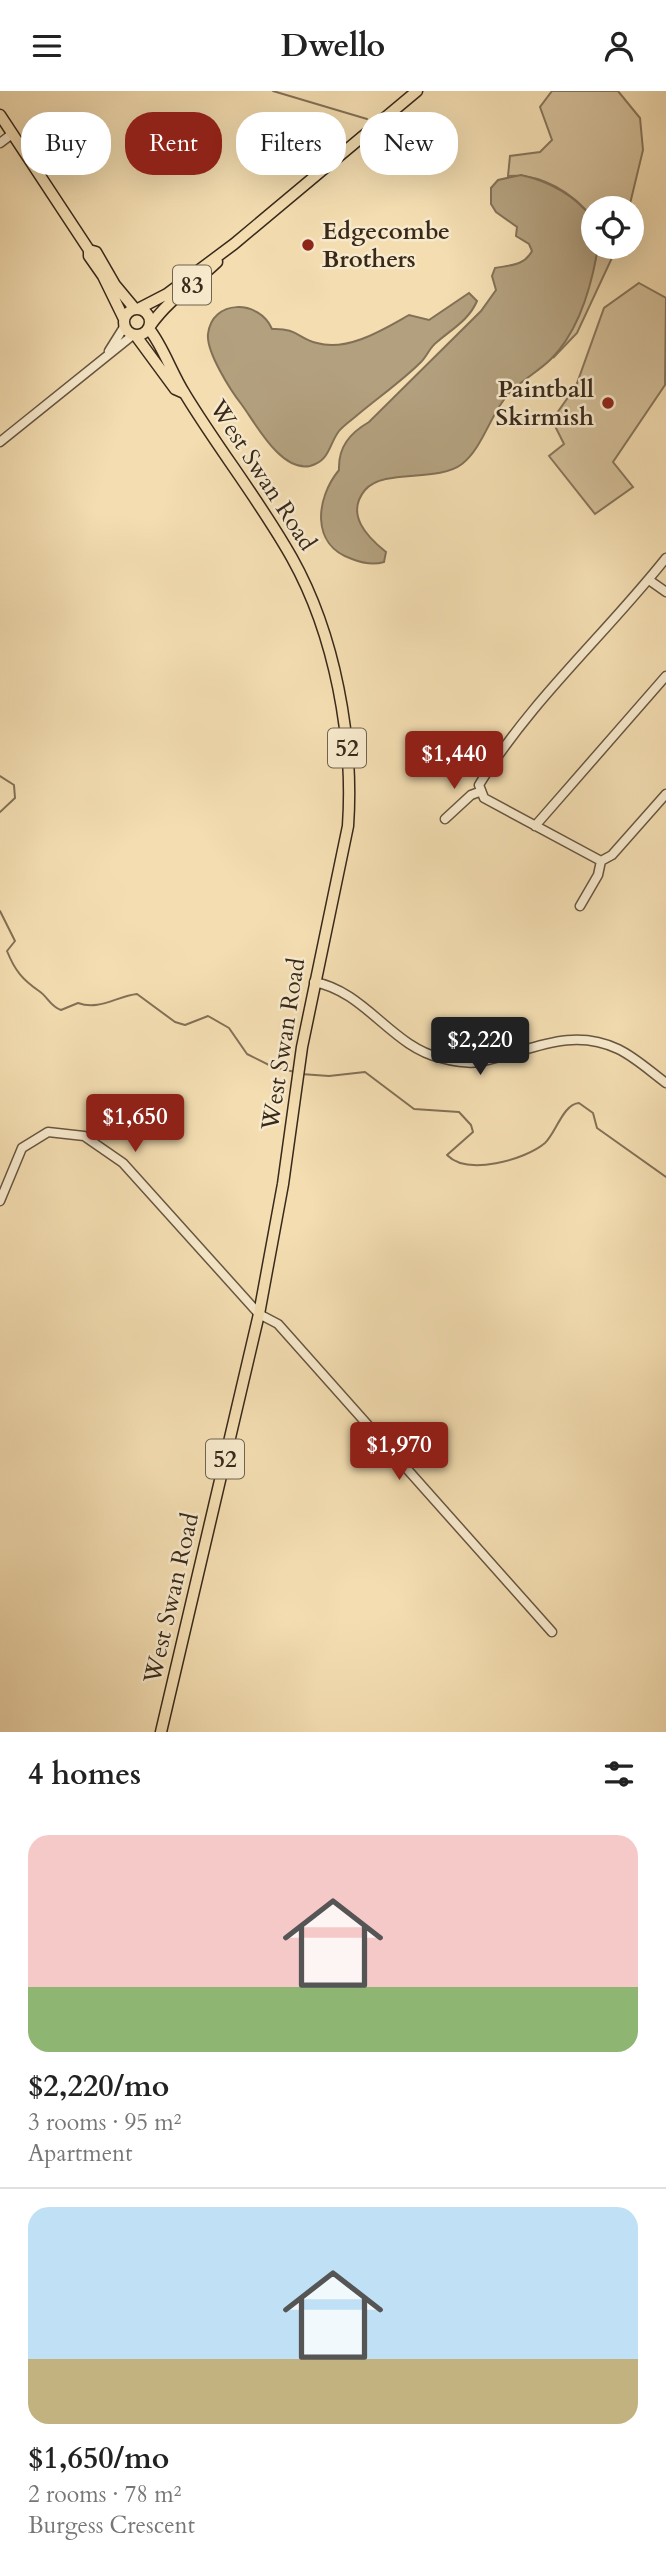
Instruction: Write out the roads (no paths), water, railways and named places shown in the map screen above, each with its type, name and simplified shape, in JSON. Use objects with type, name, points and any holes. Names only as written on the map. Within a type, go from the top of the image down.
[{"type":"main road","name":"83","points":[[137,309],[167,294],[234,244],[417,91]]},
{"type":"main road","name":"52","points":[[0,115],[89,250],[89,256],[103,276],[124,323],[135,336]]},
{"type":"main road","name":"83","points":[[149,327],[173,297],[200,278],[234,244]]},
{"type":"main road","name":"52","points":[[89,250],[96,252],[115,285],[137,309],[147,313],[149,327]]},
{"type":"main road","points":[[124,323],[137,309]]},
{"type":"main road","points":[[135,336],[149,327]]},
{"type":"main road","name":"West Swan Road","points":[[149,327],[184,393],[292,558],[306,586],[333,673],[347,736],[350,791],[348,826],[302,1047],[283,1184],[259,1314],[161,1732]]},
{"type":"main road","name":"West Swan Road","points":[[135,336],[175,389],[184,393]]},
{"type":"street","points":[[0,143],[12,134]]},
{"type":"street","points":[[106,356],[124,323]]},
{"type":"street","points":[[0,442],[106,356],[135,336]]},
{"type":"street","points":[[601,862],[484,798],[479,792],[479,785],[496,756],[666,558]]},
{"type":"street","points":[[649,580],[666,593]]},
{"type":"street","points":[[535,827],[666,676]]},
{"type":"street","points":[[445,819],[471,795],[479,792]]},
{"type":"street","points":[[580,905],[598,875],[601,862],[612,855],[666,794]]},
{"type":"street","points":[[314,982],[349,996],[412,1045],[439,1058],[476,1063],[536,1044],[591,1041],[618,1049],[666,1083]]},
{"type":"street","points":[[0,1201],[22,1147],[48,1132],[84,1136],[123,1163],[259,1314],[278,1324],[552,1632]]},
{"type":"waterway","points":[[273,91],[360,117]]},
{"type":"waterway","points":[[0,776],[14,785],[15,798],[0,812]]},
{"type":"waterway","points":[[0,911],[15,941],[7,951],[16,970],[57,1008],[61,1010],[78,1003],[101,1004],[137,994],[175,1022],[185,1025],[208,1016],[229,1028],[247,1054],[273,1067],[295,1072]]},
{"type":"waterway","points":[[301,1074],[329,1076],[365,1072],[414,1109],[459,1112],[471,1125],[473,1132],[447,1155],[468,1164],[482,1165],[510,1160],[536,1149],[549,1138],[568,1108],[579,1103],[593,1113],[597,1128],[666,1177]]},
{"type":"place","name":"Edgecombe Brothers","points":[[308,245]]},
{"type":"place","name":"Paintball Skirmish","points":[[608,403]]}]
